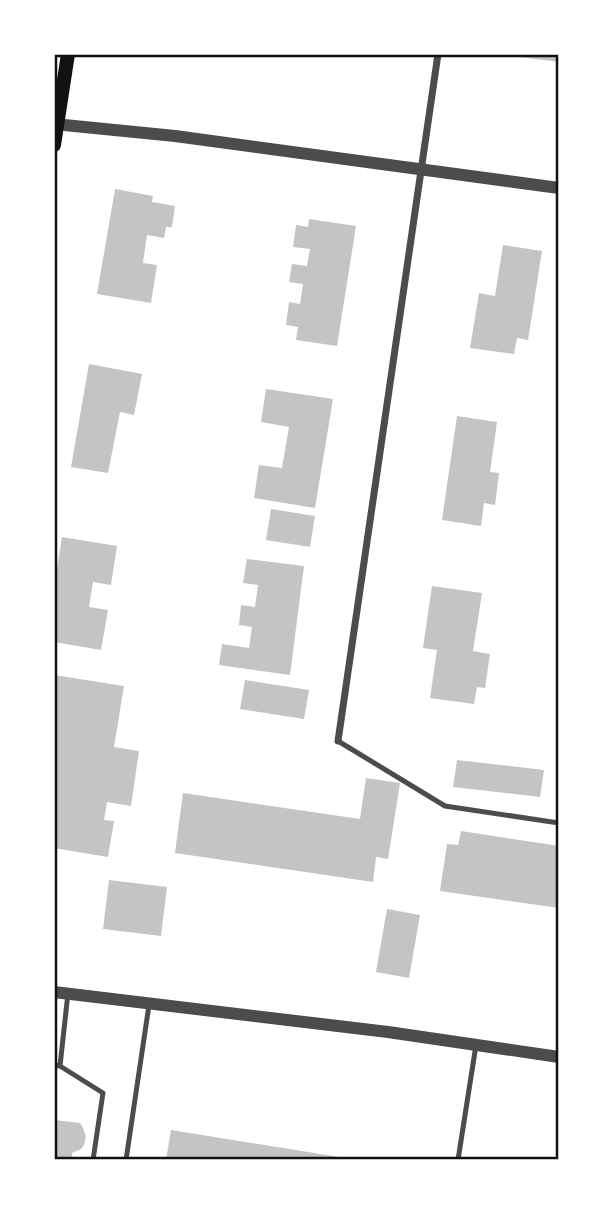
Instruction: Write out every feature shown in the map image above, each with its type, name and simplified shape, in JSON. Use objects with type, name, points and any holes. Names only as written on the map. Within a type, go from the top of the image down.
[{"type":"main road","points":[[54,145],[68,54]]},
{"type":"street","points":[[338,741],[438,54]]},
{"type":"street","points":[[56,124],[175,136],[559,188]]},
{"type":"street","points":[[61,992],[559,1057]]},
{"type":"lane","points":[[338,741],[445,806],[559,823]]},
{"type":"lane","points":[[61,992],[57,1066],[103,1094],[93,1160]]},
{"type":"lane","points":[[125,1160],[149,1002]]},
{"type":"lane","points":[[458,1160],[476,1045]]},
{"type":"building","points":[[519,54],[559,54],[559,62],[519,57]]},
{"type":"building","points":[[115,189],[153,196],[152,202],[175,206],[172,227],[166,227],[164,238],[147,235],[143,263],[157,265],[151,303],[97,294]]},
{"type":"building","points":[[309,219],[356,226],[337,346],[296,340],[298,327],[286,325],[289,302],[300,304],[303,284],[289,282],[292,264],[307,266],[310,249],[293,247],[296,225],[308,227]]},
{"type":"building","points":[[503,245],[542,251],[528,340],[517,338],[514,354],[470,348],[479,293],[495,296]]},
{"type":"building","points":[[89,364],[142,374],[134,415],[120,412],[108,473],[71,467]]},
{"type":"building","points":[[266,389],[333,399],[315,508],[254,498],[259,465],[282,468],[289,427],[261,422]]},
{"type":"building","points":[[457,416],[497,422],[490,472],[499,473],[495,505],[484,503],[481,526],[442,520]]},
{"type":"building","points":[[271,509],[315,516],[310,547],[266,540]]},
{"type":"building","points":[[62,537],[117,546],[111,585],[93,582],[89,607],[108,610],[101,650],[54,642],[54,588]]},
{"type":"building","points":[[247,559],[304,566],[290,675],[219,665],[222,644],[249,648],[252,627],[239,625],[241,605],[255,607],[258,585],[243,583]]},
{"type":"building","points":[[432,586],[482,593],[473,651],[490,654],[485,688],[477,687],[474,704],[430,698],[437,650],[423,648]]},
{"type":"building","points":[[54,675],[124,686],[114,747],[139,751],[131,806],[107,802],[104,820],[114,821],[108,857],[54,848]]},
{"type":"building","points":[[245,680],[309,690],[304,719],[240,709]]},
{"type":"building","points":[[457,760],[544,770],[540,797],[453,787]]},
{"type":"building","points":[[366,778],[400,783],[388,859],[376,857],[373,882],[175,853],[183,793],[360,819]]},
{"type":"building","points":[[461,831],[559,846],[559,908],[440,891],[447,844],[458,845]]},
{"type":"building","points":[[109,880],[167,887],[161,936],[103,929]]},
{"type":"building","points":[[387,909],[420,915],[409,978],[376,972]]},
{"type":"building","points":[[54,1120],[80,1123],[83,1128],[86,1136],[84,1145],[72,1153],[72,1160],[54,1160]]},
{"type":"building","points":[[171,1130],[345,1158],[345,1160],[166,1160]]}]
